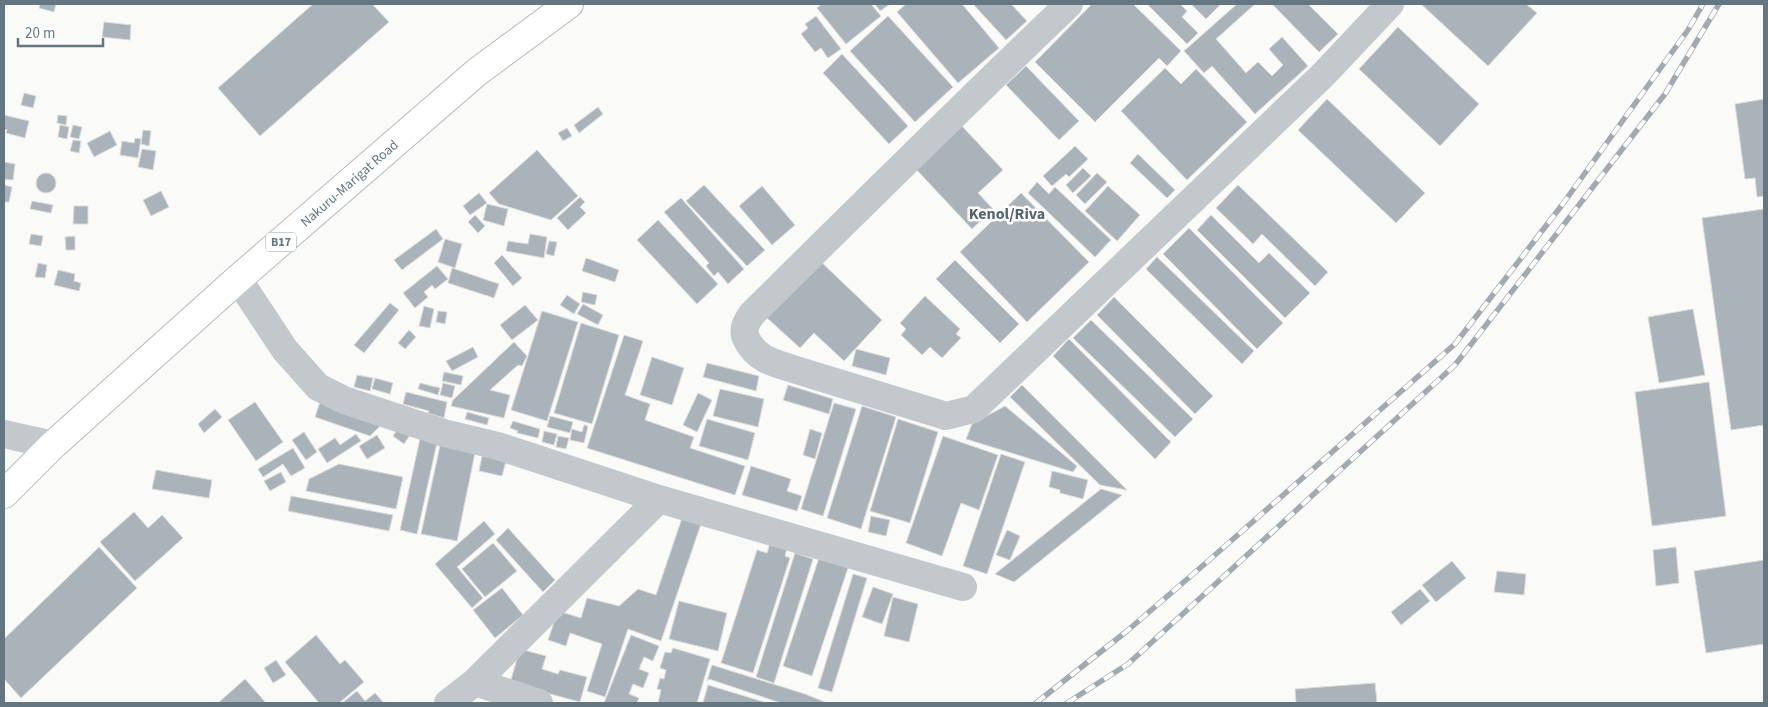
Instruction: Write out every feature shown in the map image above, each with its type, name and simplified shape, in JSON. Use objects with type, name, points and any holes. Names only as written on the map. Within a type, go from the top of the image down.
[{"type":"main road","name":"Nakuru-Marigat Road","points":[[4,494],[53,445],[238,279],[477,72],[570,4]]},
{"type":"street","points":[[1069,4],[947,121],[752,314],[745,324],[744,334],[751,348],[758,355],[768,361],[946,416],[974,409],[1323,75],[1390,4]]},
{"type":"street","points":[[238,279],[285,350],[318,387],[344,400],[444,432],[498,446],[659,500],[963,587]]},
{"type":"street","points":[[4,434],[53,445]]},
{"type":"street","points":[[448,703],[475,682],[659,500]]},
{"type":"street","points":[[475,682],[539,703]]},
{"type":"building","points":[[40,4],[56,4],[54,12],[39,8]]},
{"type":"building","points":[[313,4],[372,4],[389,22],[260,136],[218,88]]},
{"type":"building","points":[[822,4],[871,4],[881,16],[846,44],[817,8]]},
{"type":"building","points":[[875,4],[890,4],[880,11]]},
{"type":"building","points":[[906,4],[962,4],[999,48],[958,83],[897,12]]},
{"type":"building","points":[[973,4],[1011,4],[1027,21],[1006,40]]},
{"type":"building","points":[[1092,4],[1133,4],[1181,51],[1167,66],[1159,58],[1095,122],[1035,62]]},
{"type":"building","points":[[1147,4],[1180,4],[1187,11],[1182,17],[1198,33],[1187,44]]},
{"type":"building","points":[[1191,4],[1221,4],[1206,19]]},
{"type":"building","points":[[1237,4],[1255,4],[1216,39],[1246,73],[1258,62],[1272,76],[1283,65],[1269,49],[1282,37],[1308,66],[1255,114],[1212,66],[1204,73],[1184,51]]},
{"type":"building","points":[[1272,4],[1308,4],[1338,34],[1319,52]]},
{"type":"building","points":[[1421,4],[1526,4],[1537,13],[1488,66]]},
{"type":"building","points":[[816,16],[841,49],[828,58],[821,48],[815,52],[801,34],[808,28],[805,24]]},
{"type":"building","points":[[888,16],[953,87],[915,122],[850,51]]},
{"type":"building","points":[[104,22],[131,25],[130,40],[102,37]]},
{"type":"building","points":[[1398,27],[1479,104],[1440,146],[1359,69]]},
{"type":"building","points":[[842,54],[908,126],[889,144],[823,73]]},
{"type":"building","points":[[1026,66],[1079,121],[1059,140],[1006,85]]},
{"type":"building","points":[[1165,68],[1181,84],[1196,69],[1247,122],[1187,180],[1121,111]]},
{"type":"building","points":[[24,93],[36,96],[33,108],[21,105]]},
{"type":"building","points":[[1327,99],[1425,193],[1396,223],[1298,130]]},
{"type":"building","points":[[1764,99],[1764,196],[1757,197],[1755,178],[1745,179],[1735,104]]},
{"type":"building","points":[[598,107],[603,114],[579,133],[574,125]]},
{"type":"building","points":[[4,115],[29,121],[25,138],[6,133],[7,130],[4,129]]},
{"type":"building","points":[[58,115],[67,116],[66,125],[57,123]]},
{"type":"building","points":[[60,125],[69,127],[67,139],[58,137]]},
{"type":"building","points":[[73,125],[82,127],[79,139],[70,137]]},
{"type":"building","points":[[961,125],[1003,170],[978,193],[993,209],[972,229],[915,168]]},
{"type":"building","points":[[567,128],[572,136],[563,141],[558,133]]},
{"type":"building","points":[[143,130],[151,131],[149,146],[141,144]]},
{"type":"building","points":[[110,131],[117,145],[94,157],[87,143]]},
{"type":"building","points":[[135,138],[141,139],[138,158],[120,155],[122,141],[134,143]]},
{"type":"building","points":[[73,140],[81,141],[79,153],[70,151]]},
{"type":"building","points":[[1075,146],[1088,159],[1069,177],[1066,174],[1052,186],[1043,176]]},
{"type":"building","points":[[142,149],[156,151],[153,170],[138,167]]},
{"type":"building","points":[[537,150],[578,196],[551,220],[499,204],[489,193]]},
{"type":"building","points":[[1138,154],[1175,190],[1167,198],[1130,163]]},
{"type":"building","points":[[4,162],[15,164],[13,180],[4,179]]},
{"type":"building","points":[[1083,168],[1091,176],[1073,193],[1066,185]]},
{"type":"building","points":[[42,173],[50,173],[56,179],[56,187],[50,193],[42,193],[36,187],[36,179]]},
{"type":"building","points":[[1097,173],[1107,182],[1085,204],[1076,195]]},
{"type":"building","points":[[1037,182],[1049,194],[1055,187],[1111,240],[1095,257],[1028,193]]},
{"type":"building","points":[[4,185],[12,187],[9,202],[4,202]]},
{"type":"building","points":[[704,185],[765,250],[747,266],[686,201]]},
{"type":"building","points":[[1238,185],[1328,272],[1315,286],[1262,234],[1253,244],[1216,208]]},
{"type":"building","points":[[762,186],[795,225],[772,245],[739,206]]},
{"type":"building","points":[[1108,186],[1140,215],[1117,241],[1085,211]]},
{"type":"building","points":[[161,191],[169,207],[151,216],[143,200]]},
{"type":"building","points":[[479,193],[487,203],[470,215],[463,206]]},
{"type":"building","points":[[1021,193],[1089,262],[1027,322],[960,252]]},
{"type":"building","points":[[580,197],[585,202],[580,207],[586,213],[568,230],[557,218]]},
{"type":"building","points":[[681,198],[744,269],[728,284],[718,272],[714,276],[706,266],[709,263],[664,212]]},
{"type":"building","points":[[32,201],[53,205],[51,213],[30,209]]},
{"type":"building","points":[[487,204],[508,209],[504,226],[483,220]]},
{"type":"building","points":[[74,206],[88,206],[88,224],[73,224]]},
{"type":"building","points":[[1764,209],[1764,425],[1731,430],[1702,218]]},
{"type":"building","points":[[475,215],[485,226],[478,233],[468,222]]},
{"type":"building","points":[[1211,215],[1259,263],[1269,253],[1310,293],[1285,318],[1197,230]]},
{"type":"building","points":[[658,220],[718,284],[697,304],[637,240]]},
{"type":"building","points":[[1189,228],[1283,323],[1257,349],[1163,254]]},
{"type":"building","points":[[436,229],[443,239],[402,270],[394,260]]},
{"type":"building","points":[[31,234],[43,236],[41,246],[29,244]]},
{"type":"building","points":[[530,234],[547,237],[544,258],[506,251],[508,241],[528,244]]},
{"type":"building","points":[[75,236],[75,250],[66,250],[65,237]]},
{"type":"building","points":[[445,239],[462,244],[455,268],[438,262]]},
{"type":"building","points":[[549,241],[557,242],[554,256],[546,254]]},
{"type":"building","points":[[502,255],[522,278],[513,286],[494,263]]},
{"type":"building","points":[[1157,257],[1254,351],[1242,364],[1146,269]]},
{"type":"building","points":[[586,258],[619,270],[615,282],[582,271]]},
{"type":"building","points":[[818,259],[882,320],[844,361],[814,333],[800,348],[765,316]]},
{"type":"building","points":[[955,260],[1019,324],[1000,343],[936,279]]},
{"type":"building","points":[[38,263],[47,265],[45,278],[35,277]]},
{"type":"building","points":[[437,266],[448,279],[435,289],[432,285],[424,292],[428,297],[415,308],[403,293]]},
{"type":"building","points":[[452,268],[499,284],[494,298],[448,283]]},
{"type":"building","points":[[58,270],[75,274],[74,281],[81,283],[79,291],[54,285]]},
{"type":"building","points":[[583,292],[597,295],[595,305],[581,302]]},
{"type":"building","points":[[567,295],[580,304],[574,314],[560,305]]},
{"type":"building","points":[[925,296],[960,329],[956,334],[961,338],[942,358],[930,347],[922,355],[901,335],[906,329],[900,323]]},
{"type":"building","points":[[1114,297],[1213,396],[1195,414],[1097,315]]},
{"type":"building","points":[[390,303],[399,310],[364,353],[354,345]]},
{"type":"building","points":[[583,304],[603,315],[598,325],[577,314]]},
{"type":"building","points":[[525,305],[538,320],[512,340],[500,325]]},
{"type":"building","points":[[424,306],[434,309],[430,328],[419,326]]},
{"type":"building","points":[[1693,309],[1705,375],[1659,383],[1648,317]]},
{"type":"building","points":[[438,311],[447,312],[445,324],[436,322]]},
{"type":"building","points":[[542,311],[578,322],[547,421],[511,410]]},
{"type":"building","points":[[1091,320],[1193,419],[1175,437],[1073,338]]},
{"type":"building","points":[[581,323],[619,335],[592,424],[554,413]]},
{"type":"building","points":[[409,330],[416,337],[405,349],[398,343]]},
{"type":"building","points":[[624,335],[643,341],[625,395],[650,404],[645,420],[694,437],[690,448],[745,466],[735,495],[587,448]]},
{"type":"building","points":[[1069,339],[1171,442],[1155,459],[1053,356]]},
{"type":"building","points":[[514,342],[527,356],[522,366],[518,365],[490,390],[510,395],[504,418],[451,406],[453,400]]},
{"type":"building","points":[[473,347],[478,357],[452,371],[446,361]]},
{"type":"building","points":[[856,349],[890,358],[886,375],[852,366]]},
{"type":"building","points":[[652,357],[684,368],[672,405],[640,395]]},
{"type":"building","points":[[707,363],[759,376],[756,391],[703,377]]},
{"type":"building","points":[[444,372],[463,376],[461,385],[442,381]]},
{"type":"building","points":[[357,375],[373,378],[370,391],[354,387]]},
{"type":"building","points":[[375,378],[393,383],[390,394],[372,389]]},
{"type":"building","points":[[1709,382],[1726,516],[1652,526],[1635,392]]},
{"type":"building","points":[[420,383],[440,388],[438,395],[418,389]]},
{"type":"building","points":[[443,383],[455,386],[452,398],[440,395]]},
{"type":"building","points":[[788,385],[833,399],[829,414],[783,400]]},
{"type":"building","points":[[1022,385],[1127,490],[1100,485],[1010,397]]},
{"type":"building","points":[[720,389],[764,399],[758,427],[713,416]]},
{"type":"building","points":[[406,392],[447,402],[444,418],[428,413],[429,411],[403,404]]},
{"type":"building","points":[[698,393],[712,400],[697,432],[683,425]]},
{"type":"building","points":[[321,399],[385,421],[370,436],[315,417]]},
{"type":"building","points":[[255,402],[283,442],[256,461],[228,420]]},
{"type":"building","points":[[834,403],[856,409],[823,516],[801,509]]},
{"type":"building","points":[[862,406],[896,417],[861,529],[827,518]]},
{"type":"building","points":[[1005,406],[1077,466],[1073,472],[966,439],[972,424]]},
{"type":"building","points":[[215,409],[222,417],[204,433],[198,424]]},
{"type":"building","points":[[467,412],[489,418],[487,425],[465,419]]},
{"type":"building","points":[[550,416],[573,422],[570,433],[547,427]]},
{"type":"building","points":[[707,419],[755,433],[748,460],[699,446]]},
{"type":"building","points":[[898,419],[938,432],[910,523],[870,511]]},
{"type":"building","points":[[513,421],[540,429],[538,438],[517,433],[518,431],[510,428]]},
{"type":"building","points":[[401,424],[412,432],[404,444],[393,436]]},
{"type":"building","points":[[584,425],[588,426],[584,443],[570,440],[572,429],[582,432]]},
{"type":"building","points":[[810,429],[822,433],[815,459],[803,455]]},
{"type":"building","points":[[544,431],[557,434],[554,445],[542,442]]},
{"type":"building","points":[[304,432],[317,452],[306,460],[292,440]]},
{"type":"building","points":[[356,434],[361,441],[327,463],[318,449],[335,438],[340,445]]},
{"type":"building","points":[[421,434],[438,438],[417,534],[400,530]]},
{"type":"building","points":[[377,435],[385,448],[367,459],[359,446]]},
{"type":"building","points":[[558,436],[569,438],[566,449],[556,447]]},
{"type":"building","points":[[943,436],[998,455],[979,510],[961,503],[942,556],[906,543]]},
{"type":"building","points":[[441,441],[476,448],[457,541],[421,534]]},
{"type":"building","points":[[293,448],[305,468],[291,476],[283,464],[263,477],[258,469]]},
{"type":"building","points":[[1001,454],[1025,462],[987,574],[963,566]]},
{"type":"building","points":[[482,456],[506,461],[502,476],[479,471]]},
{"type":"building","points":[[339,464],[403,477],[396,509],[306,491],[309,479]]},
{"type":"building","points":[[751,466],[791,479],[787,491],[802,496],[797,511],[742,495]]},
{"type":"building","points":[[156,470],[212,480],[209,498],[152,489]]},
{"type":"building","points":[[1052,471],[1088,480],[1083,499],[1060,493],[1060,490],[1049,487]]},
{"type":"building","points":[[281,472],[286,482],[270,491],[264,481]]},
{"type":"building","points":[[1101,489],[1122,495],[1014,582],[995,574]]},
{"type":"building","points":[[291,496],[393,515],[389,531],[288,511]]},
{"type":"building","points":[[134,512],[148,528],[162,515],[183,538],[135,581],[100,542]]},
{"type":"building","points":[[684,512],[703,518],[661,641],[628,629],[605,697],[587,691],[602,644],[570,633],[566,646],[548,640],[558,611],[581,618],[587,598],[619,606],[638,589],[656,595]]},
{"type":"building","points":[[871,516],[890,520],[886,536],[868,532]]},
{"type":"building","points":[[484,521],[495,534],[457,567],[483,598],[472,608],[435,564]]},
{"type":"building","points":[[508,528],[555,580],[543,592],[496,540]]},
{"type":"building","points":[[1007,530],[1020,536],[1010,560],[996,555]]},
{"type":"building","points":[[493,543],[517,571],[485,597],[462,569]]},
{"type":"building","points":[[770,543],[787,548],[785,556],[790,558],[753,673],[721,663],[757,550],[767,553]]},
{"type":"building","points":[[99,547],[137,588],[21,698],[4,679],[4,639]]},
{"type":"building","points":[[1676,547],[1679,583],[1656,586],[1653,550]]},
{"type":"building","points":[[795,553],[813,559],[774,683],[756,677]]},
{"type":"building","points":[[820,555],[849,565],[812,676],[783,666]]},
{"type":"building","points":[[1764,560],[1764,644],[1706,653],[1694,571]]},
{"type":"building","points":[[1452,561],[1466,578],[1436,602],[1422,585]]},
{"type":"building","points":[[1497,571],[1526,574],[1524,595],[1494,592]]},
{"type":"building","points":[[853,574],[867,578],[832,692],[818,688]]},
{"type":"building","points":[[873,587],[893,594],[882,624],[862,617]]},
{"type":"building","points":[[502,588],[523,615],[495,638],[473,610]]},
{"type":"building","points":[[1420,589],[1430,601],[1401,625],[1391,612]]},
{"type":"building","points":[[893,597],[918,604],[909,642],[884,636]]},
{"type":"building","points":[[679,601],[727,613],[718,651],[669,639]]},
{"type":"building","points":[[316,635],[340,664],[345,660],[364,682],[339,703],[319,703],[285,662]]},
{"type":"building","points":[[631,635],[659,646],[653,661],[644,657],[639,669],[649,673],[643,688],[633,684],[629,694],[639,698],[637,703],[604,703]]},
{"type":"building","points":[[673,648],[710,659],[697,703],[658,703],[661,690],[657,689],[660,678],[664,679],[666,670],[660,668],[665,652],[671,653]]},
{"type":"building","points":[[520,649],[546,656],[542,669],[558,674],[560,670],[587,677],[580,702],[510,683]]},
{"type":"building","points":[[276,660],[286,675],[273,683],[264,668]]},
{"type":"building","points":[[712,665],[805,694],[827,703],[781,703],[709,679],[707,681]]},
{"type":"building","points":[[245,679],[266,703],[218,703]]},
{"type":"building","points":[[1375,683],[1377,703],[1296,703],[1295,689]]},
{"type":"building","points":[[708,685],[764,702],[764,703],[703,703]]},
{"type":"building","points":[[357,691],[365,701],[375,693],[384,703],[342,703]]},
{"type":"railway","points":[[1036,703],[1127,631],[1455,344],[1562,205],[1688,30],[1703,4]]},
{"type":"railway","points":[[1067,703],[1128,664],[1455,365],[1665,94],[1719,4]]},
{"type":"district","name":"Kenol/Riva","points":[[1007,213]]}]
